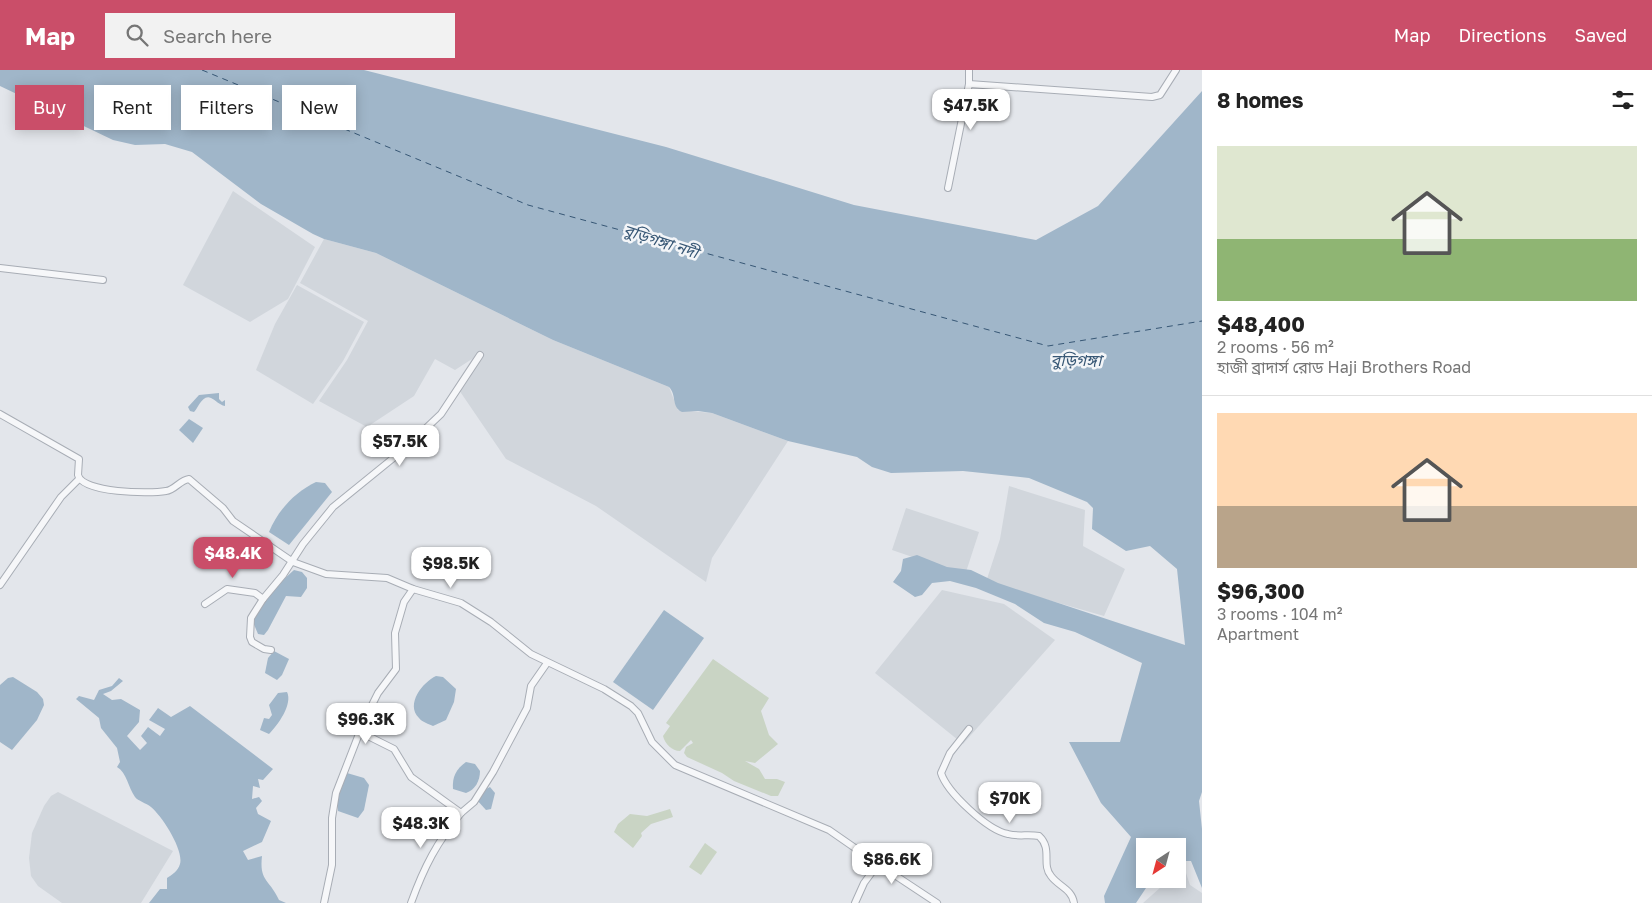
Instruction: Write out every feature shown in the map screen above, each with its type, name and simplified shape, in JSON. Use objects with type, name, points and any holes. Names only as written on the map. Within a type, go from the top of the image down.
[{"type":"street","points":[[948,188],[969,84],[969,70]]},
{"type":"street","points":[[969,84],[1152,97],[1160,95],[1176,70]]},
{"type":"street","points":[[0,268],[103,280]]},
{"type":"street","points":[[271,650],[264,649],[252,642],[250,637],[251,618],[263,599],[333,507],[402,450],[441,414],[480,355]]},
{"type":"street","points":[[0,414],[79,459],[79,479],[64,492],[0,585]]},
{"type":"street","points":[[79,479],[104,489],[153,492],[166,491],[189,479],[223,508],[233,521],[293,562],[326,574],[387,578],[413,589],[461,603],[547,663],[604,689],[631,706],[638,713],[652,742],[674,765],[829,830],[937,903]]},
{"type":"street","points":[[205,604],[227,589],[254,593],[263,599]]},
{"type":"street","points":[[324,903],[332,865],[332,818],[336,793],[378,693],[396,669],[395,633],[404,602],[413,589]]},
{"type":"street","points":[[411,903],[430,856],[439,840],[461,813],[474,802],[493,772],[526,708],[531,686],[547,663]]},
{"type":"street","points":[[968,729],[950,753],[941,773],[946,785],[993,829],[1007,834],[1034,835],[1042,839],[1048,852],[1047,866],[1051,876],[1064,887],[1074,903]]},
{"type":"street","points":[[360,732],[394,749],[411,777],[461,813]]},
{"type":"street","points":[[854,903],[864,883],[878,864]]},
{"type":"shaded area","points":[[233,191],[315,247],[288,299],[250,322],[183,285]]},
{"type":"shaded area","points":[[324,239],[376,253],[553,340],[669,387],[678,410],[712,413],[788,441],[712,558],[706,582],[596,506],[506,459],[459,390],[434,418],[472,359],[455,370],[435,359],[414,396],[367,427],[319,401],[347,360],[368,321],[300,283]]},
{"type":"shaded area","points":[[297,285],[364,322],[343,361],[313,404],[256,370],[275,324]]},
{"type":"shaded area","points":[[1009,486],[1085,510],[1083,546],[1125,569],[1104,616],[986,582],[1000,539]]},
{"type":"shaded area","points":[[906,508],[979,532],[965,575],[892,550]]},
{"type":"shaded area","points":[[942,590],[1004,604],[1055,640],[963,744],[875,673]]},
{"type":"shaded area","points":[[58,792],[173,851],[141,903],[62,903],[38,886],[31,876],[29,858],[32,833],[44,806],[51,796]]},
{"type":"shaded area","points":[[1186,873],[1190,885],[1202,893],[1202,903],[1143,903],[1160,888],[1186,888]]},
{"type":"green space","points":[[713,659],[769,698],[761,711],[769,735],[778,744],[755,763],[745,761],[759,769],[765,779],[777,779],[785,782],[778,796],[771,796],[734,781],[722,773],[687,757],[684,753],[686,747],[693,743],[691,740],[680,751],[677,751],[667,744],[664,739],[663,736],[670,726],[666,723]]},
{"type":"green space","points":[[670,809],[673,817],[651,824],[641,833],[642,836],[633,848],[614,832],[618,824],[630,814],[647,816]]},
{"type":"green space","points":[[705,843],[717,852],[701,875],[689,867]]},
{"type":"water","name":"বুড়িগঙ্গা","points":[[0,70],[364,70],[666,147],[854,205],[1036,240],[1098,206],[1202,91],[1202,792],[1199,801],[1202,829],[1202,888],[1191,861],[1186,861],[1186,838],[1136,838],[1136,888],[1146,888],[1136,903],[1105,903],[1104,896],[1131,837],[1101,803],[1069,742],[1120,742],[1142,663],[1075,632],[1044,623],[1015,604],[976,588],[950,581],[932,583],[922,595],[915,597],[893,582],[901,571],[903,559],[917,555],[947,567],[971,570],[998,583],[1185,645],[1177,569],[1150,546],[1126,551],[1092,529],[1093,508],[1087,502],[1029,478],[963,471],[891,473],[872,467],[857,457],[788,441],[712,413],[698,411],[682,412],[676,407],[669,387],[553,340],[376,253],[324,239],[313,234],[261,204],[192,152],[165,144],[135,145],[113,140],[84,126],[84,85],[15,85],[15,93],[0,86]]},
{"type":"water","points":[[219,393],[219,399],[222,402],[225,400],[225,406],[208,397],[203,400],[194,412],[190,411],[188,407],[199,395]]},
{"type":"water","points":[[189,419],[203,428],[193,443],[179,430]]},
{"type":"water","points":[[316,482],[325,483],[332,492],[289,545],[269,532],[277,516],[288,502]]},
{"type":"water","points":[[294,570],[302,572],[307,578],[307,588],[301,597],[286,596],[268,630],[264,635],[258,634],[253,622],[260,607],[276,587]]},
{"type":"water","points":[[664,610],[704,638],[653,710],[613,682]]},
{"type":"water","points":[[274,651],[289,659],[282,675],[277,680],[265,673],[268,658]]},
{"type":"water","points":[[436,676],[443,677],[456,689],[454,702],[446,720],[433,726],[420,719],[415,712],[414,706],[417,694],[421,688]]},
{"type":"water","points":[[13,677],[37,692],[43,699],[44,705],[37,720],[12,750],[0,742],[0,685],[8,678]]},
{"type":"water","points":[[119,678],[123,681],[111,691],[103,694],[112,700],[121,699],[140,710],[139,722],[127,736],[140,750],[147,743],[141,736],[148,727],[160,736],[165,729],[149,720],[158,708],[171,717],[190,706],[273,769],[263,780],[258,779],[260,788],[253,786],[252,799],[259,797],[262,801],[256,808],[258,814],[271,821],[262,842],[243,851],[248,860],[262,856],[262,871],[266,880],[279,900],[286,903],[149,903],[160,889],[167,889],[167,878],[176,871],[180,864],[179,850],[156,811],[136,798],[125,776],[117,767],[120,762],[117,748],[101,728],[99,718],[76,699],[79,696],[94,700],[99,690],[112,686]]},
{"type":"water","points":[[287,692],[288,702],[284,714],[269,734],[260,730],[264,718],[269,719],[272,715],[269,705],[278,693]]},
{"type":"water","points":[[466,762],[475,764],[480,771],[476,785],[466,793],[453,789],[453,785],[455,774]]},
{"type":"water","points":[[347,773],[364,778],[369,785],[364,810],[358,818],[338,811],[336,796]]},
{"type":"water","points":[[490,787],[495,793],[491,809],[486,810],[476,799]]},
{"type":"ferry route","points":[[202,70],[528,205],[1048,346],[1202,321]]},
{"type":"water label","name":"বুড়িগঙ্গা নদী","points":[[661,241]]}]
